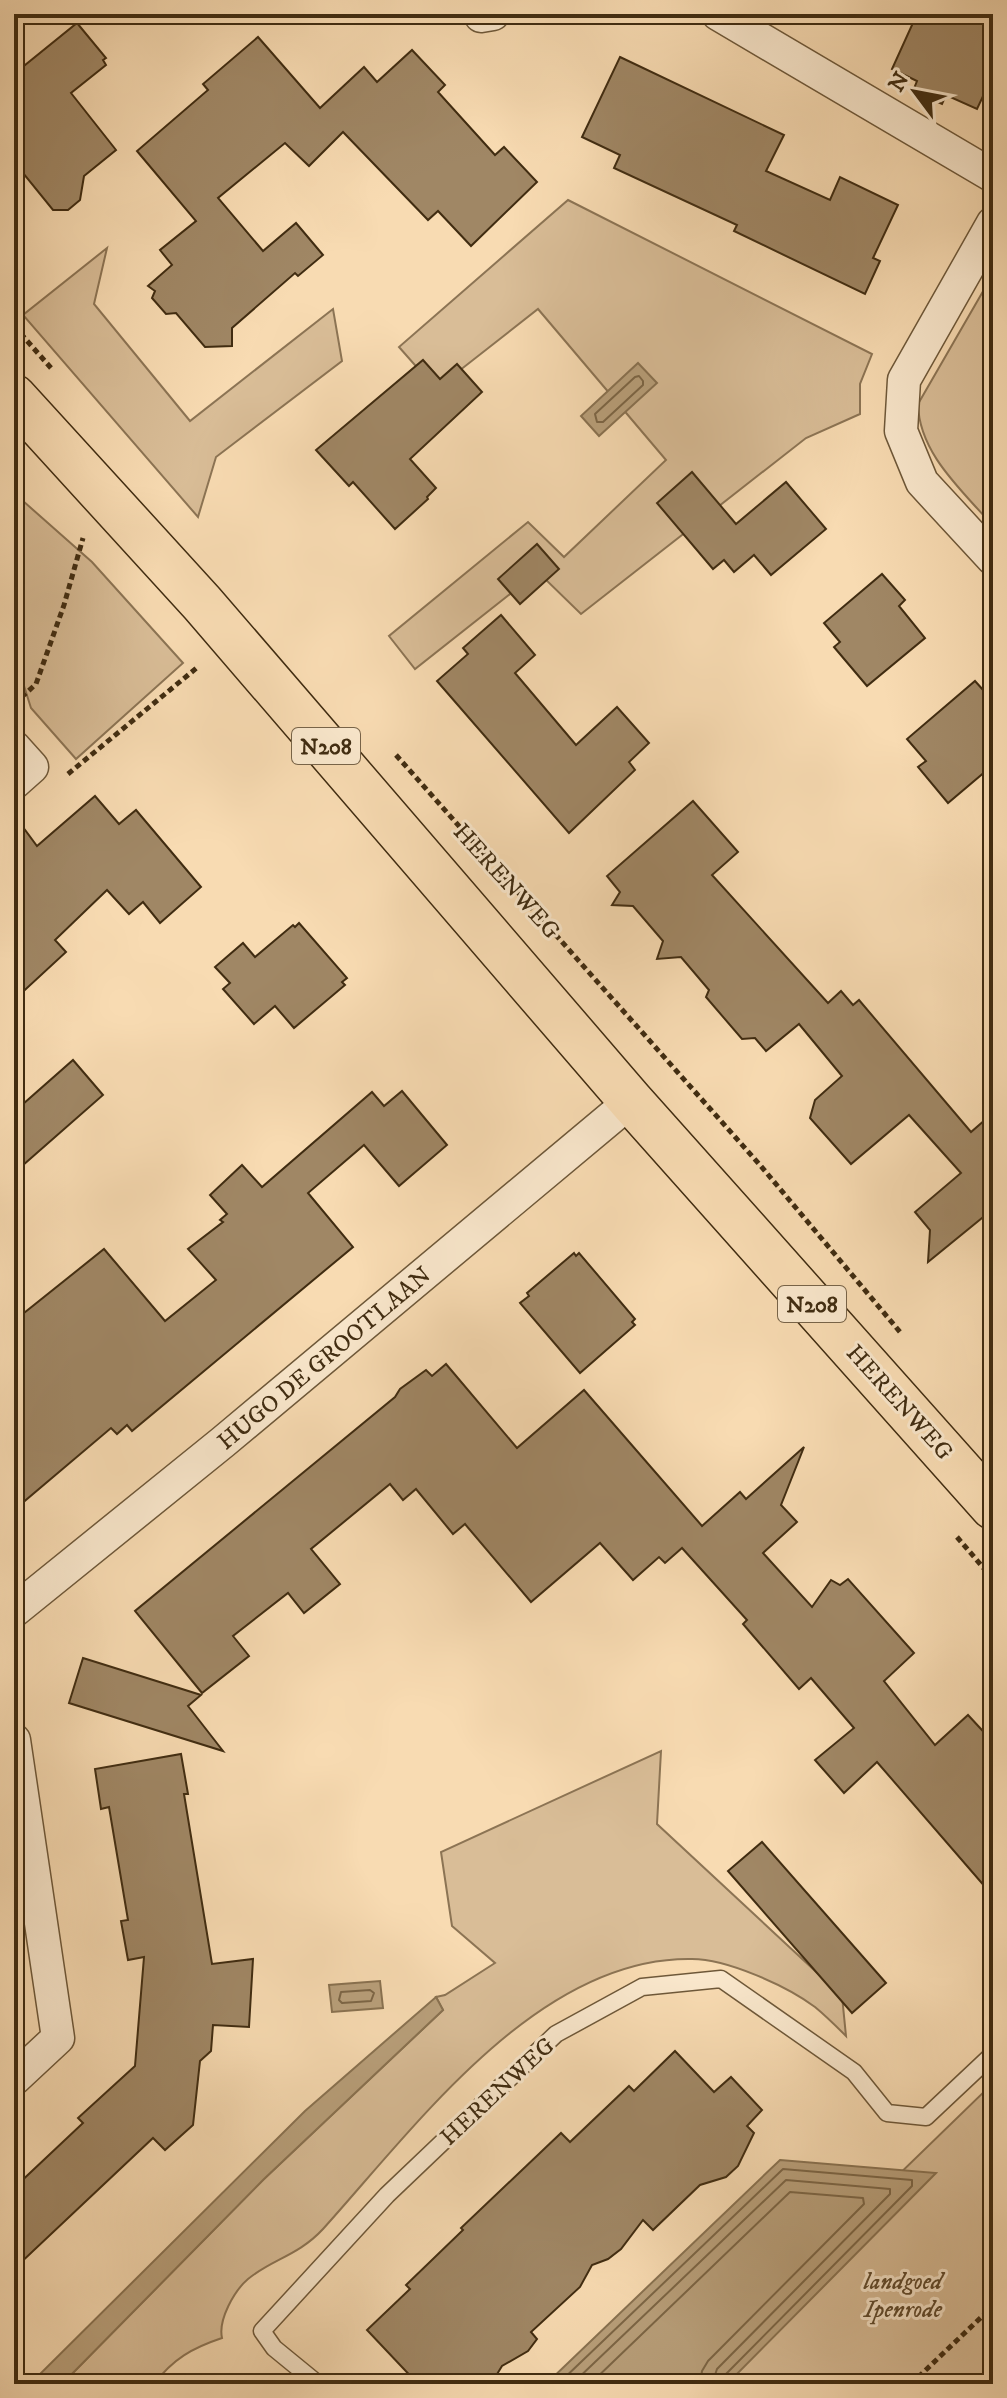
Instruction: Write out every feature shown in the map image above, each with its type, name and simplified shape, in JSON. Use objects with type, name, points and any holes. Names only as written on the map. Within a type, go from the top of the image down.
[{"type":"main road","name":"HERENWEG","points":[[14,397],[212,614],[631,1101],[993,1507]]},
{"type":"street","points":[[718,14],[993,176]]},
{"type":"street","points":[[993,223],[904,380],[901,431],[922,482],[993,559]]},
{"type":"street","name":"HUGO DE GROOTLAAN","points":[[14,1611],[223,1442],[631,1101]]},
{"type":"street","points":[[14,1740],[58,2038],[14,2079]]},
{"type":"lane","name":"HERENWEG","points":[[318,2384],[274,2348],[262,2331],[387,2195],[556,2034],[642,1987],[721,1979],[854,2072],[887,2113],[926,2117],[993,2054]]},
{"type":"path","points":[[14,326],[56,374]]},
{"type":"path","points":[[14,704],[36,684],[64,605],[87,525]]},
{"type":"path","points":[[20,766],[65,776],[206,661]]},
{"type":"path","name":"HERENWEG","points":[[395,754],[760,1165],[902,1334]]},
{"type":"path","points":[[911,2384],[993,2306]]},
{"type":"green space","points":[[568,200],[872,354],[860,384],[860,414],[806,438],[581,614],[538,572],[415,669],[389,636],[528,522],[564,557],[666,460],[538,309],[436,389],[399,347]]},
{"type":"green space","points":[[107,248],[94,304],[190,421],[333,309],[342,361],[216,457],[198,517],[23,315]]},
{"type":"green space","points":[[993,274],[993,526],[934,455],[920,422],[918,404]]},
{"type":"green space","points":[[14,493],[92,562],[183,663],[76,759],[31,708],[24,686],[14,674]]},
{"type":"green space","points":[[661,1751],[657,1824],[842,1996],[846,2036],[815,2007],[789,1991],[756,1975],[706,1960],[636,1966],[583,1985],[533,2016],[485,2054],[398,2143],[314,2238],[248,2279],[228,2306],[222,2323],[222,2338],[184,2355],[154,2384],[62,2384],[264,2179],[443,2010],[436,1997],[445,1995],[495,1963],[452,1926],[441,1852]]},
{"type":"green space","name":"landgoed Ipenrode","points":[[993,2083],[993,2384],[683,2384]]},
{"type":"water","points":[[638,363],[657,383],[599,436],[581,416]]},
{"type":"water","points":[[380,1981],[383,2008],[332,2012],[329,1985]]},
{"type":"water","points":[[436,1997],[443,2010],[264,2179],[62,2384],[30,2384],[305,2111]]},
{"type":"water","points":[[780,2160],[936,2173],[727,2384],[546,2384]]},
{"type":"building","points":[[917,14],[993,14],[993,75],[977,109],[946,95],[942,104],[913,91],[917,81],[892,69]]},
{"type":"building","points":[[77,23],[106,58],[103,60],[106,65],[71,93],[116,150],[84,176],[80,200],[68,210],[53,210],[14,162],[14,74]]},
{"type":"building","points":[[258,37],[320,108],[364,67],[377,82],[412,50],[445,85],[438,92],[495,155],[504,147],[537,182],[471,246],[438,211],[428,220],[343,132],[309,166],[285,143],[218,198],[263,251],[296,223],[323,255],[298,276],[295,273],[232,328],[232,346],[205,347],[176,313],[166,314],[152,298],[155,291],[148,286],[172,265],[160,250],[196,221],[137,151],[208,90],[203,84]]},
{"type":"building","points":[[620,57],[784,135],[766,171],[830,200],[840,177],[898,205],[873,258],[880,261],[865,294],[734,231],[737,225],[614,168],[620,155],[582,137]]},
{"type":"building","points":[[423,360],[440,379],[457,364],[482,392],[410,459],[436,488],[395,529],[353,482],[349,486],[316,450]]},
{"type":"building","points":[[692,472],[736,524],[786,482],[826,529],[771,575],[754,555],[734,572],[724,560],[713,569],[657,503]]},
{"type":"building","points":[[537,544],[559,569],[520,604],[498,579]]},
{"type":"building","points":[[882,574],[905,600],[899,606],[925,638],[867,686],[834,647],[840,642],[824,623]]},
{"type":"building","points":[[501,615],[535,655],[515,673],[576,745],[617,707],[649,743],[629,762],[635,770],[569,833],[437,681],[468,654],[463,648]]},
{"type":"building","points":[[975,681],[993,701],[993,765],[948,803],[918,767],[926,761],[907,739]]},
{"type":"building","points":[[95,796],[119,824],[136,810],[201,887],[160,923],[143,902],[129,914],[107,890],[55,940],[66,952],[14,1000],[14,815],[37,846]]},
{"type":"building","points":[[693,801],[738,852],[712,875],[828,1003],[841,991],[853,1005],[859,1000],[971,1132],[993,1113],[993,1209],[928,1262],[930,1230],[915,1212],[961,1173],[909,1115],[851,1164],[810,1118],[815,1100],[842,1076],[799,1024],[766,1051],[755,1038],[742,1039],[706,997],[709,990],[681,957],[657,959],[663,941],[633,906],[612,905],[620,892],[607,876]]},
{"type":"building","points":[[299,923],[347,978],[342,982],[345,985],[294,1028],[275,1006],[254,1024],[223,989],[230,983],[215,967],[243,943],[255,957]]},
{"type":"building","points":[[73,1060],[103,1095],[14,1173],[14,1112]]},
{"type":"building","points":[[402,1091],[447,1145],[399,1186],[364,1145],[308,1193],[353,1247],[132,1431],[127,1425],[117,1434],[111,1428],[14,1510],[14,1321],[104,1249],[165,1321],[216,1280],[188,1249],[223,1222],[220,1220],[227,1214],[210,1195],[242,1165],[262,1187],[372,1092],[384,1106]]},
{"type":"building","points":[[574,1253],[576,1256],[579,1253],[635,1319],[632,1322],[635,1325],[580,1373],[520,1303],[529,1296],[527,1293]]},
{"type":"building","points":[[446,1364],[517,1448],[584,1390],[702,1526],[740,1492],[746,1499],[804,1447],[781,1505],[797,1522],[763,1553],[812,1607],[831,1580],[840,1585],[848,1579],[914,1653],[884,1681],[935,1745],[968,1715],[993,1742],[993,1896],[877,1762],[844,1793],[815,1760],[854,1728],[811,1678],[799,1689],[743,1624],[747,1620],[682,1548],[665,1563],[659,1557],[633,1580],[600,1543],[531,1602],[465,1524],[453,1534],[416,1489],[403,1500],[390,1484],[311,1549],[340,1584],[304,1613],[288,1593],[233,1636],[249,1656],[202,1693],[135,1611],[395,1397],[400,1389],[426,1370],[432,1376]]},
{"type":"building","points":[[83,1658],[201,1695],[188,1706],[223,1751],[69,1703]]},
{"type":"building","points":[[181,1754],[188,1794],[184,1794],[212,1964],[253,1959],[249,2027],[213,2025],[211,2051],[200,2061],[193,2125],[165,2150],[153,2138],[14,2269],[14,2188],[83,2123],[78,2118],[135,2066],[144,1957],[128,1960],[121,1921],[128,1920],[109,1807],[101,1809],[95,1769]]},
{"type":"building","points":[[762,1842],[886,1983],[852,2013],[728,1871]]},
{"type":"building","points":[[675,2051],[714,2092],[731,2077],[762,2110],[747,2126],[754,2133],[738,2166],[726,2177],[700,2185],[653,2230],[643,2220],[621,2249],[608,2259],[592,2265],[580,2287],[531,2332],[537,2339],[528,2351],[502,2366],[491,2384],[418,2384],[367,2330],[410,2289],[406,2285],[463,2230],[461,2228],[561,2133],[570,2142],[629,2086],[634,2091]]}]
